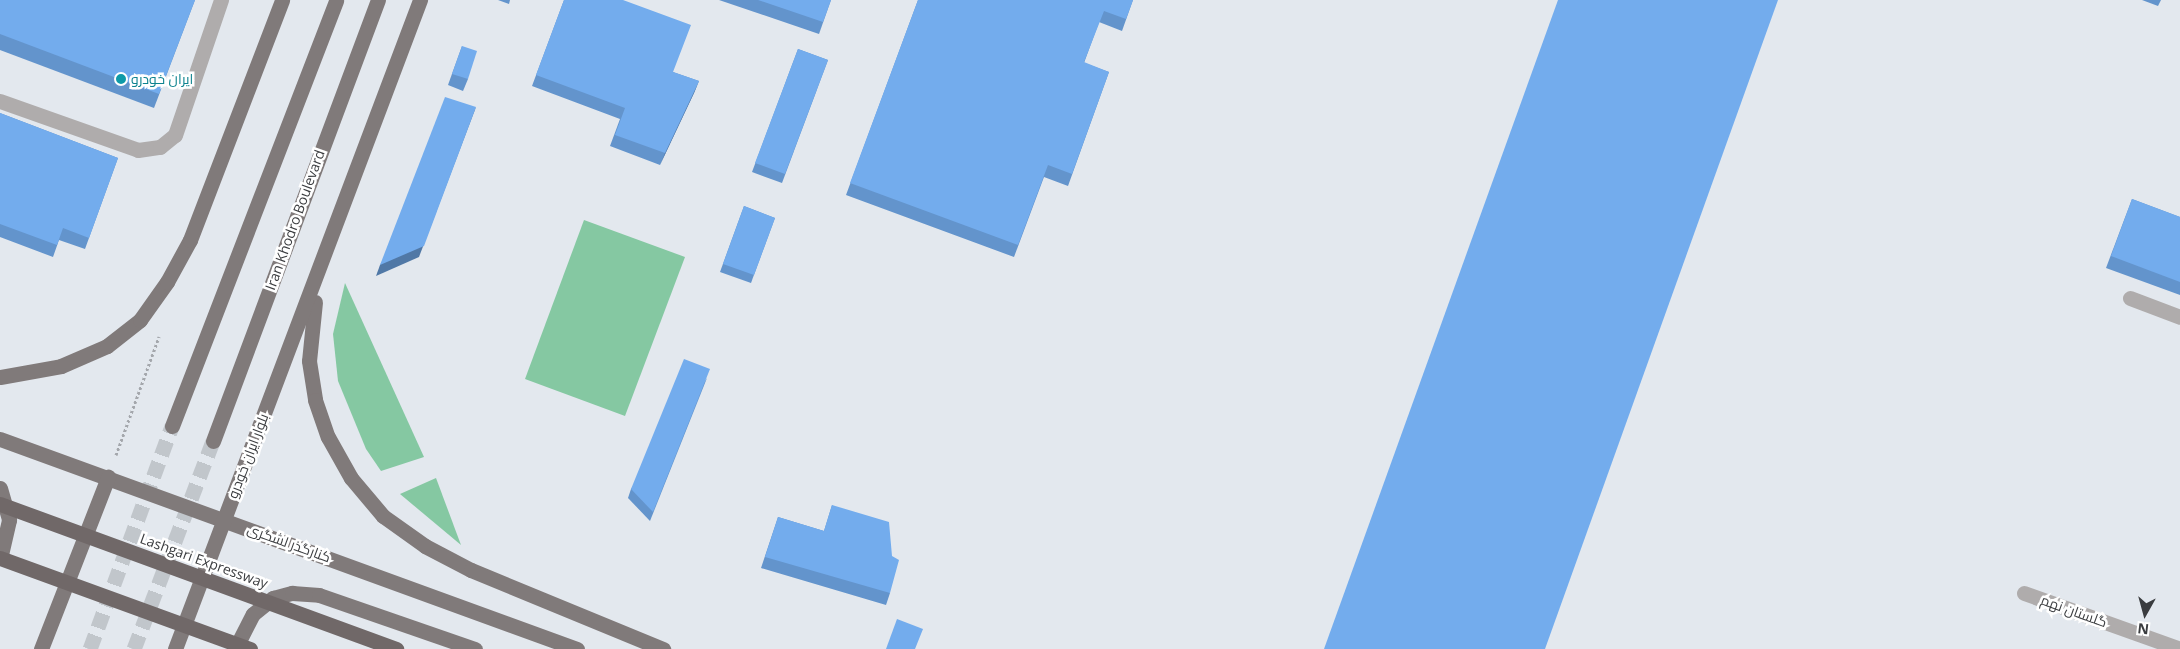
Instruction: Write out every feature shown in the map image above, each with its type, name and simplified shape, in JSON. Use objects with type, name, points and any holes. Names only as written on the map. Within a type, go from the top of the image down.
[{"type":"highway","name":"Lashgari Expressway","points":[[0,504],[396,649]]},
{"type":"highway","points":[[0,558],[250,649]]},
{"type":"main road","points":[[0,377],[61,366],[107,346],[140,320],[190,240],[237,125],[282,0]]},
{"type":"main road","points":[[172,426],[336,0]]},
{"type":"main road","name":"Iran Khodro Boulevard","points":[[213,441],[378,0]]},
{"type":"main road","points":[[420,0],[322,264],[309,361],[315,400],[328,437],[351,478],[383,516],[425,546],[472,570],[663,649]]},
{"type":"main road","name":"بلوار ایران خودرو","points":[[175,649],[322,264]]},
{"type":"main road","name":"کنارگذر لشگری","points":[[0,439],[108,476],[577,649]]},
{"type":"main road","points":[[41,649],[108,476]]},
{"type":"main road","points":[[0,488],[9,520],[0,558]]},
{"type":"main road","points":[[235,649],[253,614],[273,598],[292,593],[319,595],[476,649]]},
{"type":"lane","points":[[0,101],[138,150],[160,147],[175,135],[221,0]]},
{"type":"lane","points":[[2130,298],[2180,317]]},
{"type":"lane","name":"گلستان نهم","points":[[2024,593],[2180,649]]},
{"type":"green space","points":[[584,220],[685,257],[625,416],[525,379]]},
{"type":"green space","points":[[345,283],[424,457],[381,471],[366,449],[338,381],[333,334]]},
{"type":"green space","points":[[436,478],[461,545],[400,494]]},
{"type":"building","name":"ایران خودرو","points":[[0,0],[195,0],[159,94],[0,34]]},
{"type":"building","points":[[564,0],[623,0],[691,25],[673,72],[699,81],[665,153],[615,135],[625,108],[536,75]]},
{"type":"building","points":[[758,0],[831,0],[823,22]]},
{"type":"building","points":[[918,0],[1133,0],[1126,19],[1104,11],[1084,62],[1109,72],[1072,174],[1048,165],[1018,245],[850,183]]},
{"type":"building","points":[[1558,0],[1778,0],[1545,649],[1324,649]]},
{"type":"building","points":[[462,46],[477,51],[468,79],[452,74]]},
{"type":"building","points":[[798,49],[828,60],[785,174],[755,163]]},
{"type":"building","points":[[445,97],[476,107],[424,246],[380,265]]},
{"type":"building","points":[[0,113],[118,158],[89,238],[63,228],[57,245],[0,224]]},
{"type":"building","points":[[2132,199],[2180,217],[2180,282],[2111,256]]},
{"type":"building","points":[[744,206],[775,218],[754,275],[723,264]]},
{"type":"building","points":[[684,359],[710,369],[653,512],[631,489]]},
{"type":"building","points":[[832,505],[889,522],[892,556],[899,560],[890,593],[765,557],[778,517],[824,531]]},
{"type":"building","points":[[897,619],[923,629],[915,649],[886,649]]},
{"type":"tunnel","points":[[90,649],[172,426]]},
{"type":"tunnel","points":[[134,649],[213,441]]},
{"type":"place","name":"ایران خودرو","points":[[121,79]]}]
